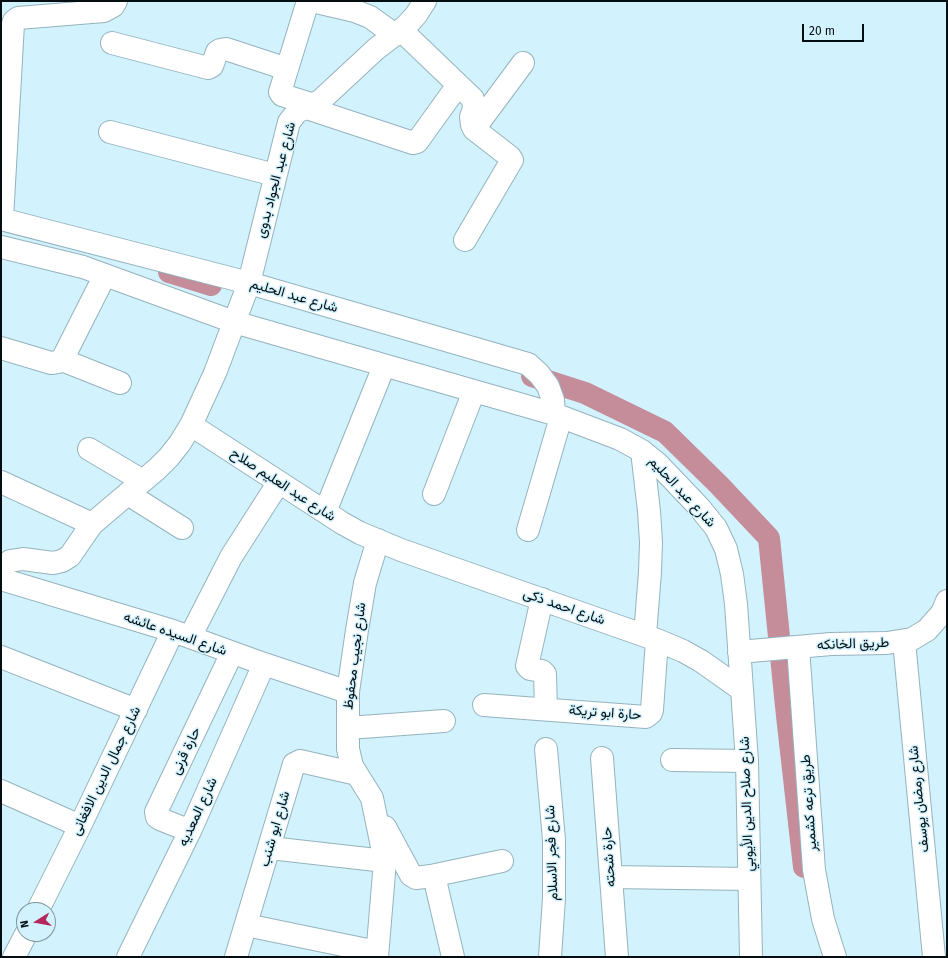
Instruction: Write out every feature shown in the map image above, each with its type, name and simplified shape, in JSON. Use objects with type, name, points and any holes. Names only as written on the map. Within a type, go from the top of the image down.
[{"type":"street","points":[[1,219],[3,150],[14,21],[18,18],[104,11],[113,6],[116,1]]},
{"type":"street","points":[[308,1],[280,91],[281,94],[311,107],[416,142],[458,85]]},
{"type":"street","points":[[312,1],[355,11],[370,17],[398,33],[472,99],[474,108],[471,121],[474,129],[510,156],[512,160],[465,240]]},
{"type":"street","name":"شارع عبد الجواد بدوى","points":[[1,578],[4,565],[10,561],[17,559],[53,563],[62,561],[70,556],[92,524],[111,506],[136,488],[169,457],[180,443],[191,425],[215,373],[249,283],[289,122],[297,112],[311,107],[320,101],[376,50],[398,33],[416,15],[425,1]]},
{"type":"street","points":[[112,43],[208,68],[212,66],[217,52],[226,49],[287,69]]},
{"type":"street","points":[[474,129],[523,63]]},
{"type":"street","points":[[110,132],[275,175]]},
{"type":"street","name":"شارع عبد الحليم","points":[[1,219],[249,283],[528,364],[539,374],[548,386],[557,416]]},
{"type":"street","name":"شارع عبد الحليم","points":[[1,247],[105,275],[234,322],[557,416],[642,450],[658,464],[700,507],[716,528],[726,549],[732,574],[736,604],[750,651]]},
{"type":"street","points":[[1,348],[51,363],[62,360],[105,275]]},
{"type":"street","points":[[62,360],[120,383]]},
{"type":"street","points":[[325,512],[384,366]]},
{"type":"street","points":[[434,494],[474,391]]},
{"type":"street","points":[[528,530],[557,416]]},
{"type":"street","name":"شارع عبد العليم صلاح","points":[[191,425],[342,523],[378,540]]},
{"type":"street","points":[[89,450],[182,528]]},
{"type":"street","points":[[642,450],[651,542],[651,637]]},
{"type":"street","points":[[1,482],[92,524]]},
{"type":"street","name":"شارع جمال الدين الافغانى","points":[[42,902],[136,710],[182,634],[279,482]]},
{"type":"street","name":"شارع احمد ذكى","points":[[378,540],[651,637],[683,650],[742,690]]},
{"type":"street","name":"شارع نجيب محفوظ","points":[[377,955],[385,861],[372,798],[352,766],[348,749],[348,692],[365,583],[378,540]]},
{"type":"street","name":"شارع السيده عائشه","points":[[1,578],[182,634],[232,653],[348,692]]},
{"type":"street","points":[[542,599],[527,664],[530,669],[542,671],[545,674],[546,708]]},
{"type":"street","name":"طريق الخانكه","points":[[750,651],[831,644],[886,644],[912,639],[927,630],[942,613],[947,601]]},
{"type":"street","name":"حارة ابو تريكة","points":[[484,705],[546,708],[643,717],[649,716],[652,710],[651,637]]},
{"type":"street","name":"شارع رمضان يوسف","points":[[904,641],[934,957]]},
{"type":"street","name":"طريق ترعه كشمير","points":[[794,647],[814,870],[823,919],[835,957]]},
{"type":"street","name":"شارع صلاح الدين الأيوبي","points":[[750,651],[742,690],[747,761],[751,957]]},
{"type":"street","name":"حارة قرنى","points":[[190,831],[160,819],[157,817],[156,812],[232,653]]},
{"type":"street","points":[[1,657],[136,710]]},
{"type":"street","name":"شارع المعديه","points":[[128,957],[190,831],[264,664]]},
{"type":"street","points":[[348,728],[444,721]]},
{"type":"street","name":"شارع فجر الاسلام","points":[[546,749],[554,840],[554,898],[550,957]]},
{"type":"street","name":"حارة شحته","points":[[602,758],[617,957]]},
{"type":"street","points":[[672,760],[747,761]]},
{"type":"street","name":"شارع ابو شنب","points":[[236,957],[270,848],[292,767],[297,762],[304,761],[356,774]]},
{"type":"street","points":[[1,791],[80,826]]},
{"type":"street","points":[[375,809],[411,875],[416,878],[502,862]]},
{"type":"street","points":[[270,848],[385,861]]},
{"type":"street","points":[[431,876],[434,877],[436,882],[453,957]]},
{"type":"street","points":[[611,877],[749,879]]},
{"type":"street","points":[[246,925],[377,955]]},
{"type":"street","points":[[14,957],[22,942]]},
{"type":"waterway","points":[[169,272],[211,285]]},
{"type":"waterway","points":[[532,376],[585,393],[665,432],[719,485],[769,538],[804,867]]}]
